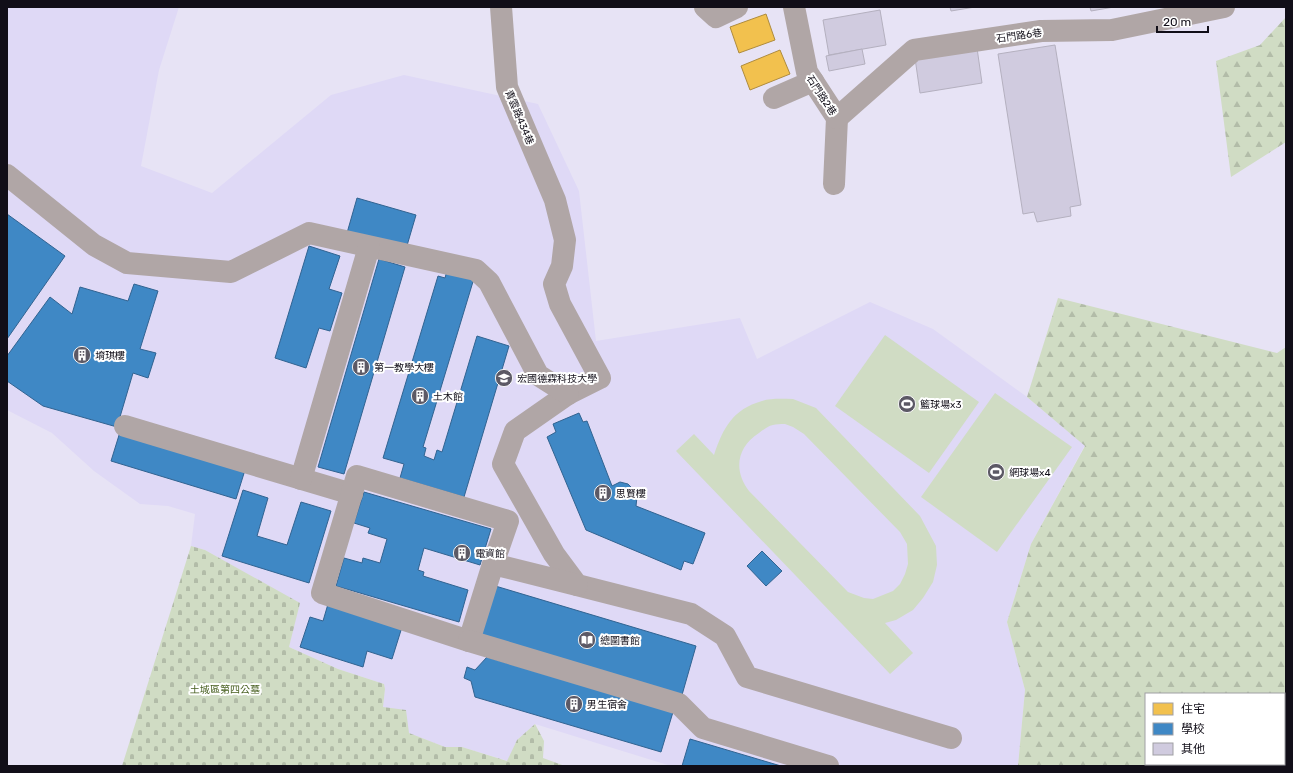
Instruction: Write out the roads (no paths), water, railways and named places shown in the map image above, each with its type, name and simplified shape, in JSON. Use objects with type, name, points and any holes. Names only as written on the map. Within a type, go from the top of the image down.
[{"type":"lane","name":"青雲路434巷","points":[[501,7],[507,87],[555,200],[566,240],[562,266],[554,284],[560,304],[600,378],[568,394]]},
{"type":"lane","points":[[705,7],[716,17],[736,7]]},
{"type":"lane","name":"石門路2巷","points":[[794,7],[807,72],[838,118],[834,184]]},
{"type":"lane","name":"石門路6巷","points":[[838,118],[914,50],[1041,31],[1112,30],[1224,7]]},
{"type":"lane","points":[[774,98],[813,81]]},
{"type":"lane","points":[[7,175],[94,245],[127,263],[231,272],[310,234],[476,270],[489,282],[538,374],[568,394],[515,431],[503,464],[554,554],[577,585]]},
{"type":"lane","points":[[301,479],[369,246]]},
{"type":"lane","points":[[125,426],[352,494]]},
{"type":"lane","points":[[469,641],[508,521],[357,476],[322,593],[469,641],[679,704],[703,728],[828,766]]},
{"type":"lane","points":[[493,564],[691,614],[725,636],[747,677],[951,738]]},
{"type":"place","name":"堉琪樓","points":[[82,355]]},
{"type":"place","name":"第一教學大樓","points":[[361,367]]},
{"type":"place","name":"宏國德霖科技大學","points":[[504,378]]},
{"type":"place","name":"土木館","points":[[420,396]]},
{"type":"place","name":"籃球場x3","points":[[907,404]]},
{"type":"place","name":"網球場x4","points":[[996,472]]},
{"type":"place","name":"思賢樓","points":[[603,493]]},
{"type":"place","name":"電資館","points":[[462,553]]},
{"type":"place","name":"總圖書館","points":[[587,640]]},
{"type":"place","name":"男生宿舍","points":[[574,704]]},
{"type":"park label","name":"土城區第四公墓","points":[[225,689]]}]
